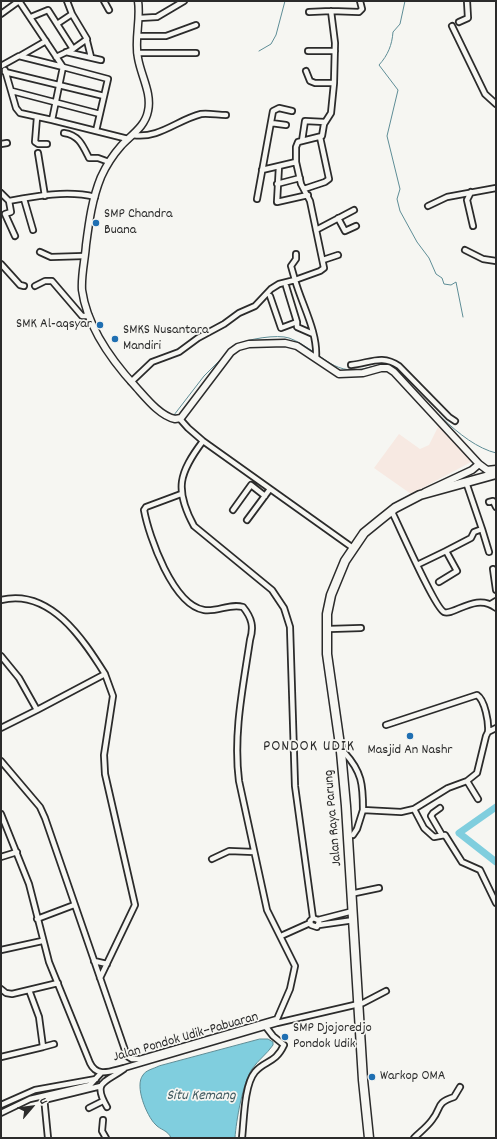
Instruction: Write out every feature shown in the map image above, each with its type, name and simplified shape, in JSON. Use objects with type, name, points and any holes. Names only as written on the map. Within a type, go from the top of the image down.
[{"type":"highway","name":"Jalan Raya Parung","points":[[373,1138],[367,1080],[342,752],[327,654],[327,614],[331,595],[338,577],[353,548],[364,534],[380,520],[396,508],[420,495],[496,474]]},
{"type":"highway","name":"Jalan Raya Parung","points":[[370,1138],[363,1080],[353,835],[330,655],[329,629],[334,596],[347,563],[366,537],[393,514],[421,497],[496,477]]},
{"type":"street","points":[[1,14],[12,3],[20,1],[63,67],[52,120]]},
{"type":"street","points":[[67,1],[72,14],[87,38],[91,57]]},
{"type":"street","points":[[104,1],[109,10]]},
{"type":"street","points":[[138,1],[140,18],[137,53],[149,102],[140,128],[109,162],[95,197],[84,256],[82,289],[89,316],[117,364],[131,382],[154,405],[171,418],[180,419],[203,441],[353,548]]},
{"type":"street","points":[[140,18],[157,17],[184,1]]},
{"type":"street","points":[[309,12],[358,12],[362,9],[360,1]]},
{"type":"street","points":[[459,22],[468,18],[466,1]]},
{"type":"street","points":[[31,17],[48,10],[74,49]]},
{"type":"street","points":[[131,382],[152,362],[164,356],[180,352],[198,338],[224,324],[239,313],[255,306],[271,289],[279,284],[322,270],[324,265],[308,195],[300,178],[296,162],[296,147],[298,142],[320,137],[323,134],[325,122],[331,113],[335,51],[332,11]]},
{"type":"street","points":[[57,24],[72,14]]},
{"type":"street","points":[[138,36],[166,36],[196,25]]},
{"type":"street","points":[[452,26],[486,94],[496,104]]},
{"type":"street","points":[[46,41],[1,66],[5,72],[12,91],[16,108],[20,113],[96,131],[131,137],[146,136],[161,132],[201,114],[226,115]]},
{"type":"street","points":[[56,57],[87,41]]},
{"type":"street","points":[[308,51],[335,51]]},
{"type":"street","points":[[66,52],[101,60]]},
{"type":"street","points":[[137,53],[196,53]]},
{"type":"street","points":[[20,56],[108,79],[96,131]]},
{"type":"street","points":[[306,71],[310,81],[315,83],[334,83]]},
{"type":"street","points":[[5,72],[104,96]]},
{"type":"street","points":[[12,91],[100,114]]},
{"type":"street","points":[[257,199],[273,111],[277,108],[292,111]]},
{"type":"street","points":[[38,117],[35,142],[38,144],[47,144]]},
{"type":"street","points":[[302,141],[305,121],[325,122]]},
{"type":"street","points":[[271,123],[286,126]]},
{"type":"street","points":[[64,133],[75,136],[84,146],[89,158],[98,158],[109,162]]},
{"type":"street","points":[[304,189],[325,182],[328,179],[320,137]]},
{"type":"street","points":[[1,144],[7,143]]},
{"type":"street","points":[[38,153],[45,196]]},
{"type":"street","points":[[262,170],[296,162]]},
{"type":"street","points":[[279,166],[277,202],[308,195]]},
{"type":"street","points":[[277,184],[300,178]]},
{"type":"street","points":[[428,206],[447,197],[496,188]]},
{"type":"street","points":[[471,192],[467,200],[473,226]]},
{"type":"street","points":[[1,193],[9,202],[12,212],[3,215],[15,236]]},
{"type":"street","points":[[9,202],[45,196],[79,194],[95,197]]},
{"type":"street","points":[[24,199],[33,230]]},
{"type":"street","points":[[316,230],[354,210]]},
{"type":"street","points":[[338,218],[346,231],[356,226]]},
{"type":"street","points":[[465,250],[483,258],[496,261]]},
{"type":"street","points":[[40,252],[51,257],[84,256]]},
{"type":"street","points":[[296,254],[296,259],[291,266],[313,334],[316,358]]},
{"type":"street","points":[[323,260],[338,255]]},
{"type":"street","points":[[1,264],[20,285],[24,286]]},
{"type":"street","points":[[35,286],[45,281],[52,281],[82,316],[89,316]]},
{"type":"street","points":[[286,286],[297,326],[313,334]]},
{"type":"street","points":[[270,296],[281,328],[297,322]]},
{"type":"street","points":[[180,419],[231,352],[238,347],[249,344],[285,343],[297,346],[339,374],[356,374],[388,368],[394,372],[434,414],[479,464],[487,470],[496,470]]},
{"type":"street","points":[[351,365],[379,359],[391,360],[399,366],[449,418],[455,421]]},
{"type":"street","points":[[434,414],[439,408]]},
{"type":"street","points":[[203,441],[187,463],[181,494],[194,526],[272,590],[284,608],[290,627],[294,786],[315,927],[354,915]]},
{"type":"street","points":[[420,495],[436,485],[472,470],[479,464]]},
{"type":"street","points":[[233,510],[251,485],[265,496]]},
{"type":"street","points":[[466,485],[489,552]]},
{"type":"street","points":[[247,520],[270,489]]},
{"type":"street","points":[[1,761],[40,807],[127,1056],[132,1060],[140,1059],[277,1019],[290,989],[295,972],[293,960],[267,910],[239,781],[236,751],[245,671],[253,630],[252,621],[243,607],[236,605],[213,611],[203,610],[194,606],[174,586],[160,555],[144,510],[146,507],[181,494]]},
{"type":"street","points":[[489,502],[493,501],[496,507]]},
{"type":"street","points":[[393,514],[432,595],[443,612],[448,612],[467,604],[491,604],[496,601]]},
{"type":"street","points":[[417,565],[471,538],[474,532],[482,529]]},
{"type":"street","points":[[439,582],[457,571],[446,551]]},
{"type":"street","points":[[493,569],[496,590]]},
{"type":"street","points":[[1,600],[20,598],[41,603],[51,609],[76,634],[105,674],[113,696],[104,755],[105,774],[135,905],[100,978]]},
{"type":"street","points":[[491,604],[496,608]]},
{"type":"street","points":[[329,629],[361,628]]},
{"type":"street","points":[[1,656],[19,678],[37,710]]},
{"type":"street","points":[[1,728],[105,674]]},
{"type":"street","points":[[363,810],[400,812],[414,809],[448,788],[467,781],[477,773],[488,732],[484,706],[480,697],[477,696],[386,725]]},
{"type":"street","points":[[488,732],[496,728]]},
{"type":"street","points":[[342,752],[355,764],[360,776],[363,810],[357,829],[353,835]]},
{"type":"street","points":[[467,781],[478,799]]},
{"type":"street","points":[[440,808],[431,816],[442,834],[447,836],[462,862],[481,871],[496,903]]},
{"type":"street","points":[[414,809],[424,828],[434,837],[442,834]]},
{"type":"street","name":"Jalan Pondok Udik–Pabuaran","points":[[1,814],[3,824],[17,852],[29,884],[42,941],[90,1063],[96,1072],[101,1073],[124,1068],[266,1027],[361,1003],[386,991]]},
{"type":"street","points":[[212,858],[228,851],[254,852]]},
{"type":"street","points":[[1,857],[17,852]]},
{"type":"street","points":[[355,892],[379,888]]},
{"type":"street","points":[[37,919],[74,905]]},
{"type":"street","points":[[281,936],[314,920],[354,915]]},
{"type":"street","points":[[314,920],[319,925]]},
{"type":"street","points":[[1,950],[42,941]]},
{"type":"street","points":[[94,961],[107,964]]},
{"type":"street","points":[[1,989],[6,993],[12,994],[36,987],[58,983]]},
{"type":"street","points":[[29,990],[39,1017],[43,1047]]},
{"type":"street","points":[[242,1138],[246,1099],[255,1072],[276,1058],[284,1045],[273,1036],[266,1027]]},
{"type":"street","points":[[1,1057],[54,1044]]},
{"type":"street","points":[[107,1107],[103,1101],[100,1091],[101,1086],[104,1081],[124,1068]]},
{"type":"street","points":[[44,1098],[90,1085],[101,1073]]},
{"type":"street","points":[[1,1105],[35,1090],[96,1079]]},
{"type":"street","points":[[1,1113],[30,1099],[44,1098],[101,1086]]},
{"type":"street","points":[[414,1138],[436,1115],[438,1107],[454,1097],[460,1087]]},
{"type":"street","points":[[44,1098],[48,1138]]},
{"type":"street","points":[[89,1108],[103,1101]]},
{"type":"street","points":[[103,1120],[102,1131],[106,1138]]},
{"type":"shaded area","points":[[439,425],[473,461],[411,494],[374,468],[399,434],[420,449],[429,445]]},
{"type":"water","name":"Situ Kemang","points":[[260,1039],[268,1039],[273,1042],[273,1045],[254,1066],[249,1075],[240,1102],[235,1138],[171,1138],[168,1133],[157,1126],[148,1115],[140,1086],[143,1075],[146,1072],[159,1066]]},
{"type":"waterway","points":[[259,51],[271,44],[276,35],[285,1]]},
{"type":"waterway","points":[[405,1],[400,24],[393,32],[389,50],[379,65],[398,90],[387,136],[400,189],[397,199],[400,211],[417,242],[429,258],[436,274],[442,278],[444,284],[451,285],[456,282],[463,317]]},
{"type":"waterway","points":[[236,345],[262,338],[284,337],[296,341],[314,352]]},
{"type":"waterway","points":[[174,415],[204,376],[228,352]]},
{"type":"waterway","points":[[318,355],[334,366],[348,370],[359,370],[379,365],[390,366],[396,369],[429,405],[455,430],[482,448],[496,453]]},
{"type":"waterway","points":[[496,807],[459,833],[496,862]]},
{"type":"place","name":"SMP Chandra Buana","points":[[96,223]]},
{"type":"place","name":"SMK Al-aqsyar","points":[[100,325]]},
{"type":"place","name":"SMKS Nusantara Mandiri","points":[[115,339]]},
{"type":"place","name":"Masjid An Nashr","points":[[410,736]]},
{"type":"place","name":"SMP Djojoredjo Pondok Udik","points":[[285,1037]]},
{"type":"place","name":"Warkop OMA","points":[[372,1077]]},
{"type":"district","name":"PONDOK UDIK","points":[[309,748]]}]
